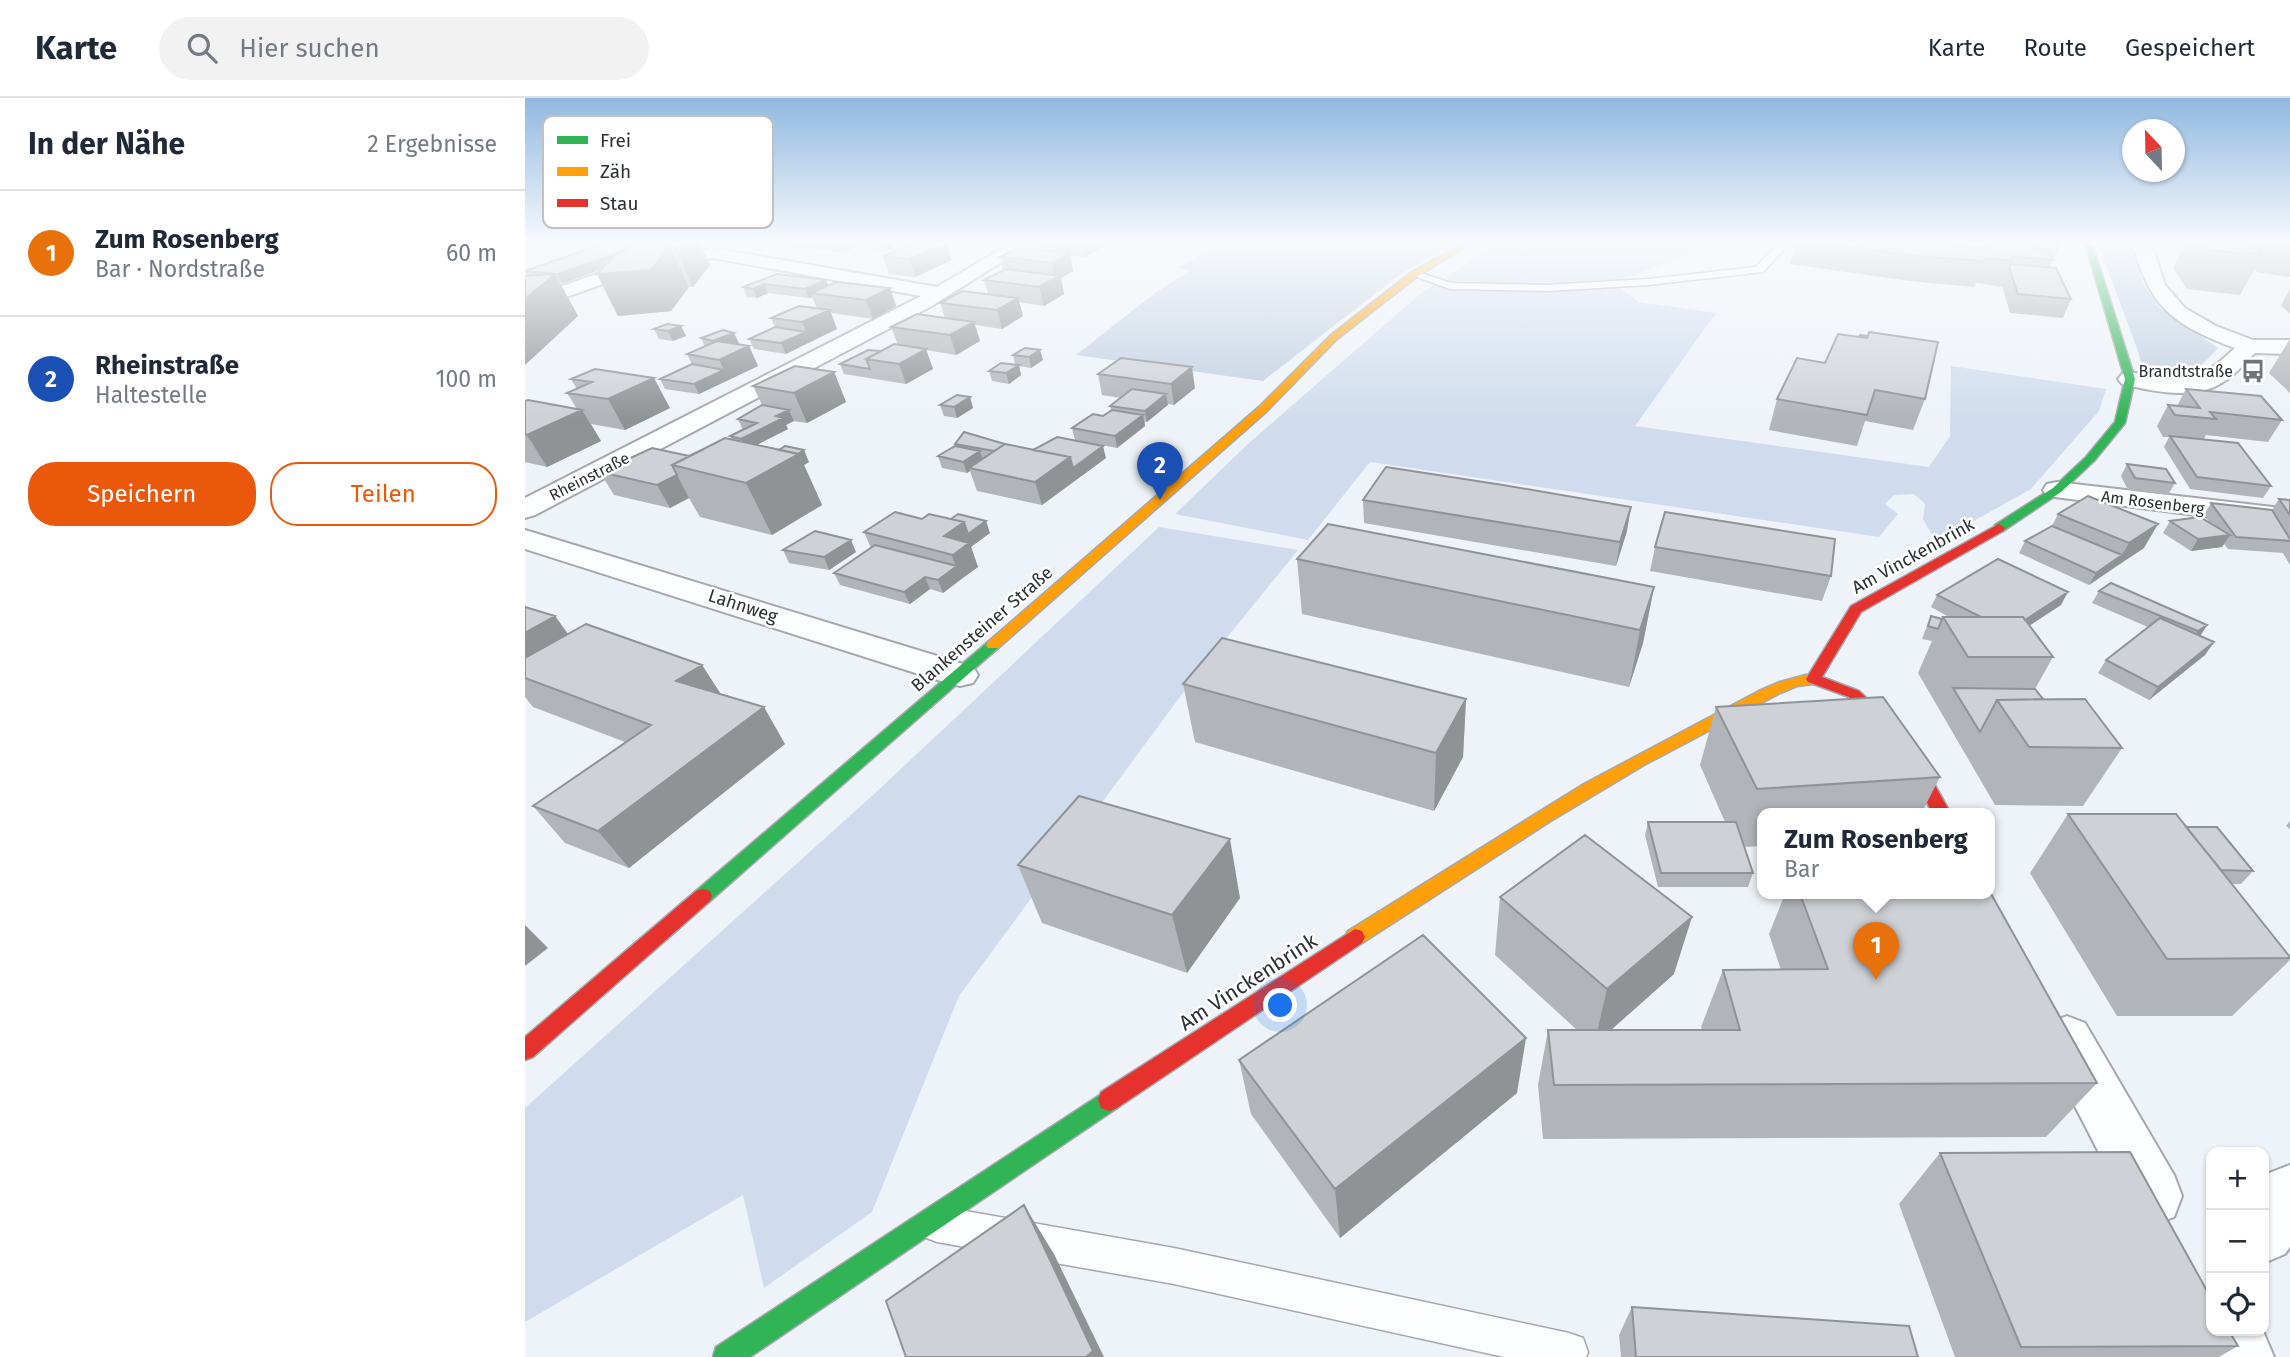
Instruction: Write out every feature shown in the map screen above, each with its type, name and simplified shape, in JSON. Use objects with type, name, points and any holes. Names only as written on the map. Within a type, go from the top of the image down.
[{"type":"street","name":"Rheinstraße","points":[[525,509],[923,302]]},
{"type":"street","name":"Blankensteiner Straße","points":[[525,1050],[960,675],[1253,418],[1334,337],[1379,302]]},
{"type":"street","points":[[2057,490],[2090,459],[2120,423],[2130,379],[2106,302]]},
{"type":"street","points":[[2166,302],[2211,331],[2250,346],[2290,347]]},
{"type":"street","points":[[2130,379],[2173,385],[2208,381],[2250,346]]},
{"type":"street","name":"Am Rosenberg","points":[[2057,490],[2290,518]]},
{"type":"street","name":"Am Vinckenbrink","points":[[745,1351],[927,1222],[1286,981],[1609,776],[1688,732],[1779,688],[1813,679],[1856,609],[1988,536],[2057,490]]},
{"type":"street","name":"Lahnweg","points":[[525,539],[960,675]]},
{"type":"street","points":[[1813,679],[1854,694],[1881,717],[1901,739],[1939,808]]},
{"type":"street","points":[[2044,998],[2174,1235]]},
{"type":"street","points":[[2269,1226],[2290,1194]]},
{"type":"street","points":[[2229,1336],[2241,1357]]},
{"type":"lane","points":[[927,1222],[1174,1266],[1569,1352]]},
{"type":"shaded area","points":[[1144,302],[1365,302],[1263,381],[1076,355]]},
{"type":"shaded area","points":[[1411,302],[1638,302],[1716,313],[1635,426],[1929,467],[1950,436],[1951,366],[2106,389],[2099,411],[2031,489],[1936,542],[1923,519],[1925,504],[1914,494],[1894,495],[1885,504],[1898,514],[1879,537],[1370,462],[1308,540],[1175,514],[1248,444]]},
{"type":"shaded area","points":[[2120,302],[2156,302],[2160,308],[2218,348],[2193,371],[2168,377],[2143,374],[2139,354]]},
{"type":"shaded area","points":[[1159,527],[1298,550],[1191,682],[959,996],[872,1212],[764,1288],[743,1195],[525,1322],[525,1108],[873,795]]},
{"type":"building","points":[[942,302],[1011,302],[997,310],[940,303]]},
{"type":"building","points":[[799,306],[830,310],[802,322],[771,318]]},
{"type":"building","points":[[917,314],[974,322],[950,335],[891,327]]},
{"type":"building","points":[[667,324],[681,326],[668,331],[654,329]]},
{"type":"building","points":[[775,327],[806,332],[781,343],[749,339]]},
{"type":"building","points":[[723,330],[734,333],[713,341],[701,338]]},
{"type":"building","points":[[1869,332],[1938,342],[1925,399],[1875,390],[1867,415],[1777,399],[1797,358],[1825,363],[1838,334],[1867,338]]},
{"type":"building","points":[[717,341],[749,346],[719,360],[687,354]]},
{"type":"building","points":[[894,344],[926,349],[899,364],[866,359]]},
{"type":"building","points":[[1025,348],[1040,350],[1029,357],[1013,355]]},
{"type":"building","points":[[868,350],[881,351],[866,359],[870,369],[840,364]]},
{"type":"building","points":[[1121,358],[1192,367],[1171,384],[1098,374]]},
{"type":"building","points":[[1001,363],[1019,365],[1006,373],[989,371]]},
{"type":"building","points":[[692,364],[724,370],[694,384],[660,379]]},
{"type":"building","points":[[795,366],[834,372],[794,393],[753,386]]},
{"type":"building","points":[[595,369],[654,378],[608,399],[567,393],[592,382],[571,379]]},
{"type":"building","points":[[1132,389],[1166,394],[1145,411],[1110,406]]},
{"type":"building","points":[[2186,389],[2261,396],[2282,420],[2210,412],[2216,419],[2175,415],[2168,405],[2200,408]]},
{"type":"building","points":[[957,395],[970,397],[954,407],[940,405]]},
{"type":"building","points":[[525,401],[582,410],[527,435]]},
{"type":"building","points":[[762,405],[789,410],[776,416],[783,418],[741,439],[730,436],[757,423],[738,419]]},
{"type":"building","points":[[1112,410],[1143,415],[1115,436],[1072,428],[1093,414],[1103,416]]},
{"type":"building","points":[[964,432],[1005,444],[994,451],[955,444]]},
{"type":"building","points":[[2170,436],[2238,443],[2271,486],[2197,477]]},
{"type":"building","points":[[1057,437],[1103,446],[1073,468],[1070,457],[1033,450]]},
{"type":"building","points":[[725,438],[799,454],[746,483],[672,465]]},
{"type":"building","points":[[1005,444],[1070,457],[1035,482],[969,468]]},
{"type":"building","points":[[785,446],[804,450],[798,454],[779,450]]},
{"type":"building","points":[[955,446],[980,451],[963,462],[938,456]]},
{"type":"building","points":[[652,448],[689,456],[704,449],[672,465],[677,475],[657,485],[600,472]]},
{"type":"building","points":[[2127,464],[2166,469],[2175,483],[2135,478]]},
{"type":"building","points":[[1386,467],[1631,507],[1620,542],[1363,500]]},
{"type":"building","points":[[2088,496],[2158,524],[2129,543],[2058,514]]},
{"type":"building","points":[[2279,499],[2290,500],[2290,515]]},
{"type":"building","points":[[2211,503],[2272,510],[2290,541],[2236,537]]},
{"type":"building","points":[[895,512],[922,519],[929,514],[964,522],[944,536],[969,543],[953,555],[864,532]]},
{"type":"building","points":[[1665,512],[1835,539],[1831,576],[1655,547]]},
{"type":"building","points":[[958,514],[986,521],[968,534],[964,522],[951,519]]},
{"type":"building","points":[[2200,517],[2230,535],[2198,539],[2170,521]]},
{"type":"building","points":[[1328,524],[1654,587],[1640,630],[1297,559]]},
{"type":"building","points":[[2052,526],[2122,555],[2096,573],[2025,541]]},
{"type":"building","points":[[815,531],[851,540],[824,557],[783,550]]},
{"type":"building","points":[[875,545],[957,566],[938,580],[925,577],[904,592],[834,573]]},
{"type":"building","points":[[1998,559],[2068,592],[2025,620],[2023,617],[1981,617],[1937,595]]},
{"type":"building","points":[[2111,583],[2207,625],[2198,631],[2099,591]]},
{"type":"building","points":[[525,607],[555,616],[525,633]]},
{"type":"building","points":[[1931,616],[1942,619],[1938,629],[1928,626]]},
{"type":"building","points":[[1943,617],[2023,617],[2053,657],[1968,657]]},
{"type":"building","points":[[2160,618],[2214,642],[2158,687],[2106,660]]},
{"type":"building","points":[[586,624],[702,665],[676,681],[764,707],[598,831],[533,806],[651,725],[525,678],[525,658]]},
{"type":"building","points":[[1222,638],[1466,699],[1436,753],[1183,684]]},
{"type":"building","points":[[1953,688],[2035,689],[2043,699],[1997,700],[1980,732]]},
{"type":"building","points":[[1883,697],[1940,777],[1757,789],[1716,707]]},
{"type":"building","points":[[2085,699],[2122,748],[2029,747],[1997,700]]},
{"type":"building","points":[[1079,796],[1230,839],[1172,915],[1018,865]]},
{"type":"building","points":[[2068,814],[2176,814],[2290,958],[2167,959]]},
{"type":"building","points":[[1648,822],[1736,822],[1753,873],[1661,873]]},
{"type":"building","points":[[2186,827],[2217,827],[2253,871],[2221,870]]},
{"type":"building","points":[[1585,835],[1692,917],[1607,989],[1500,897]]},
{"type":"building","points":[[1802,899],[1994,899],[2097,1083],[1554,1085],[1548,1030],[1740,1030],[1723,970],[1828,969]]},
{"type":"building","points":[[1423,935],[1526,1038],[1335,1189],[1239,1060]]},
{"type":"building","points":[[2130,1152],[2206,1289],[2206,1336],[2232,1336],[2238,1346],[2021,1347],[1940,1153]]},
{"type":"building","points":[[1024,1205],[1093,1351],[1086,1357],[906,1357],[886,1301]]},
{"type":"building","points":[[1632,1307],[1909,1326],[1918,1357],[1636,1357]]},
{"type":"traffic: fast","points":[[1999,528],[2057,490],[2090,459],[2120,423],[2130,379],[2106,302]]},
{"type":"traffic: fast","points":[[703,896],[993,645]]},
{"type":"traffic: fast","points":[[726,1357],[1109,1100]]},
{"type":"traffic: slow","points":[[993,645],[1263,409],[1334,337],[1379,302]]},
{"type":"traffic: slow","points":[[1355,937],[1542,817],[1638,761],[1775,689],[1795,682],[1816,680]]},
{"type":"traffic: jam","points":[[1813,679],[1856,609],[1999,528]]},
{"type":"traffic: jam","points":[[1816,680],[1854,694],[1901,739],[1939,808]]},
{"type":"traffic: jam","points":[[525,1050],[703,896]]},
{"type":"traffic: jam","points":[[1109,1100],[1355,937]]},
{"type":"place","name":"Brandtstraße","points":[[2253,371]]},
{"type":"place","name":"Rheinstraße","points":[[1160,500]]},
{"type":"place","name":"Zum Rosenberg","points":[[1876,980]]}]
